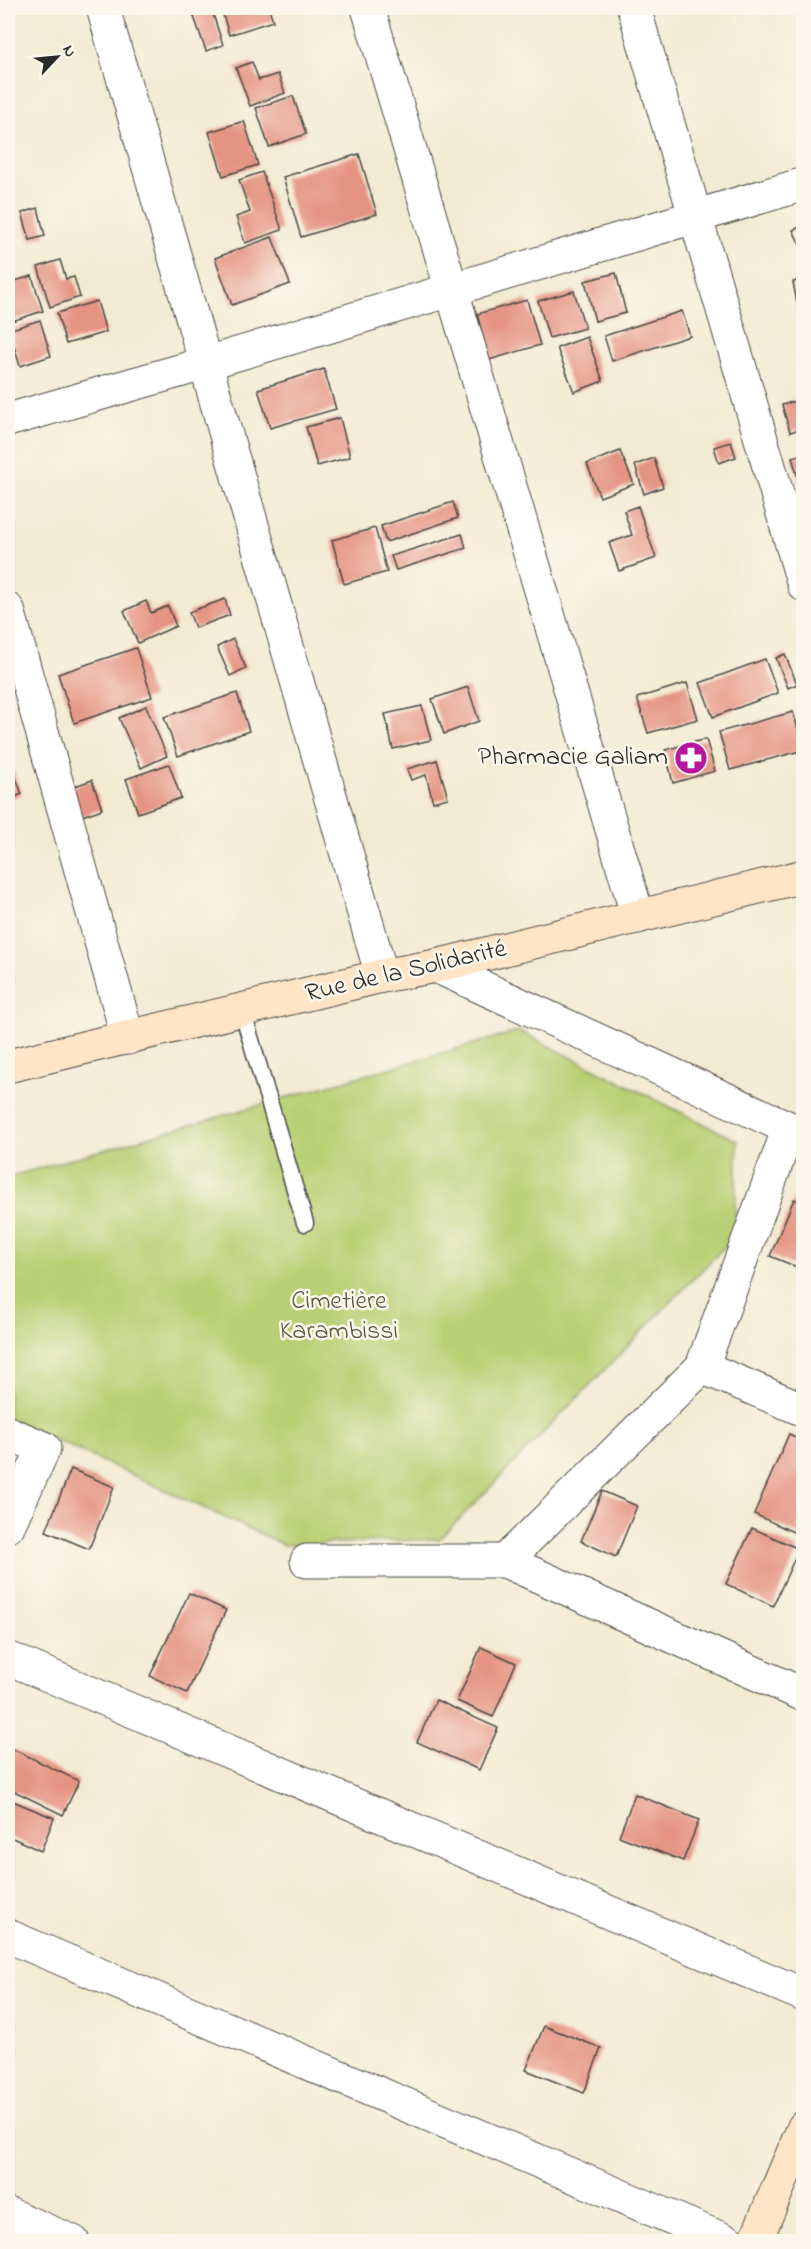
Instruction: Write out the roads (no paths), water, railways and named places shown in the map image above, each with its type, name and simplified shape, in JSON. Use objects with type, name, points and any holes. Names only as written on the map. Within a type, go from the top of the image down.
[{"type":"street","points":[[103,8],[382,976]]},
{"type":"street","points":[[368,8],[638,916]]},
{"type":"street","points":[[634,8],[804,585]]},
{"type":"street","points":[[8,420],[207,363],[804,184]]},
{"type":"street","points":[[8,610],[128,1038]]},
{"type":"street","name":"Rue de la Solidarité","points":[[8,1066],[382,976],[436,966],[804,876]]},
{"type":"street","points":[[436,966],[796,1132],[702,1367],[505,1561]]},
{"type":"street","points":[[702,1367],[804,1410]]},
{"type":"street","points":[[8,1433],[44,1448],[8,1526]]},
{"type":"street","points":[[307,1561],[505,1561],[804,1695]]},
{"type":"street","points":[[8,1658],[804,1995]]},
{"type":"street","points":[[8,1936],[729,2241]]},
{"type":"street","points":[[755,2241],[804,2127]]},
{"type":"street","points":[[8,2214],[73,2241]]},
{"type":"lane","points":[[242,1010],[304,1223]]},
{"type":"place","name":"Pharmacie Galiam","points":[[691,758]]},
{"type":"park label","name":"Cimetière Karambissi","points":[[339,1317]]}]
